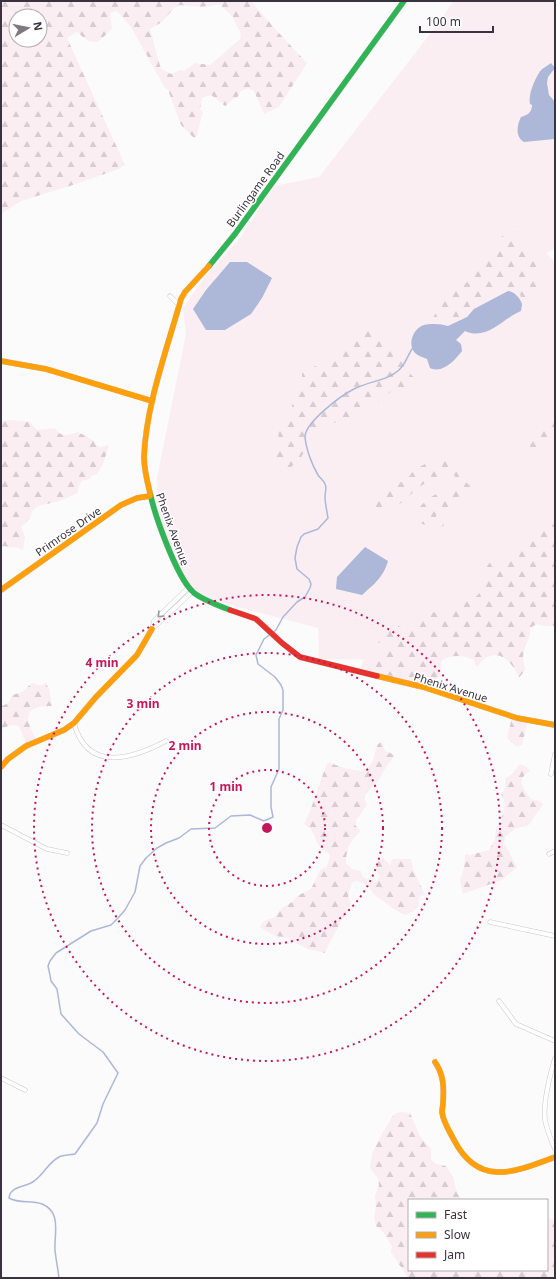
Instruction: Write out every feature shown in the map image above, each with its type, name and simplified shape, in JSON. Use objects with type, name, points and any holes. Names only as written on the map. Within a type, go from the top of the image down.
[{"type":"street","name":"Burlingame Road","points":[[152,401],[179,305],[185,292],[208,268],[240,228],[404,1]]},
{"type":"street","points":[[170,296],[179,305]]},
{"type":"street","points":[[1,361],[46,369],[152,401]]},
{"type":"street","name":"Phenix Avenue","points":[[152,401],[146,435],[144,458],[150,496],[153,508],[178,571],[190,590],[218,605],[253,617],[290,650],[300,657],[308,660],[423,687],[517,718],[555,725]]},
{"type":"street","name":"Primrose Drive","points":[[1,590],[121,504],[150,496]]},
{"type":"street","points":[[1,767],[8,759],[26,746],[64,730],[74,724],[96,697],[137,655],[152,630],[154,621],[190,590]]},
{"type":"street","points":[[74,724],[80,742],[93,752],[109,758],[134,755],[166,741]]},
{"type":"street","points":[[551,774],[555,754]]},
{"type":"street","points":[[1,825],[47,849],[67,853]]},
{"type":"street","points":[[549,854],[555,851]]},
{"type":"street","points":[[490,922],[555,936]]},
{"type":"street","points":[[499,1001],[516,1024],[555,1041]]},
{"type":"street","points":[[555,1058],[545,1114],[548,1130],[555,1149]]},
{"type":"street","points":[[435,1062],[441,1070],[443,1079],[443,1115],[459,1149],[472,1164],[485,1170],[506,1173],[522,1170],[555,1157]]},
{"type":"street","points":[[1,1078],[25,1090]]},
{"type":"green space","points":[[1,1],[251,1],[307,63],[279,107],[264,114],[254,91],[248,88],[241,91],[237,98],[225,106],[211,95],[202,98],[200,109],[203,113],[197,136],[194,138],[181,125],[168,90],[165,88],[131,27],[117,11],[110,13],[112,29],[98,42],[88,41],[77,32],[67,38],[125,165],[119,169],[76,184],[21,201],[1,214]],"holes":[[[219,4],[232,16],[241,34],[240,39],[210,65],[195,63],[184,71],[180,70],[171,74],[161,69],[150,29],[162,22],[174,8],[180,5],[200,7]]]},
{"type":"green space","points":[[453,1],[555,1],[555,249],[546,253],[555,262],[555,537],[473,610],[399,660],[319,659],[318,628],[196,596],[180,569],[167,540],[158,510],[157,478],[186,334],[183,308],[204,278],[240,238],[274,186],[319,177],[440,21]]},
{"type":"green space","points":[[516,225],[517,234],[531,251],[541,280],[547,289],[529,299],[522,301],[520,294],[515,289],[503,287],[498,290],[493,297],[475,304],[456,319],[431,322],[445,301],[473,277],[493,246],[506,232]]},
{"type":"green space","points":[[374,328],[385,342],[394,347],[407,371],[417,380],[414,387],[394,389],[375,405],[369,405],[347,419],[324,426],[313,437],[299,461],[288,469],[280,472],[275,469],[273,455],[279,451],[275,450],[279,445],[278,428],[292,407],[294,391],[302,380],[302,373],[319,364],[328,362],[334,348],[343,345]]},
{"type":"green space","points":[[555,410],[554,437],[546,445],[531,449],[528,439]]},
{"type":"green space","points":[[10,420],[30,422],[37,430],[55,428],[59,433],[65,435],[78,432],[93,440],[96,445],[100,447],[109,445],[103,464],[97,474],[91,476],[90,479],[82,481],[78,488],[78,493],[60,501],[38,506],[32,511],[30,519],[21,527],[25,537],[23,550],[16,547],[1,546],[1,421]]},
{"type":"green space","points":[[445,453],[449,453],[455,459],[448,470],[419,487],[396,506],[377,508],[373,506],[393,486],[407,479],[414,470]]},
{"type":"green space","points":[[457,471],[461,477],[474,489],[472,495],[457,497],[448,509],[437,514],[435,523],[438,524],[442,521],[444,525],[440,529],[434,530],[416,521],[419,508],[424,503],[456,483],[454,474]]},
{"type":"green space","points":[[555,523],[555,626],[537,624],[530,629],[529,638],[523,653],[525,670],[519,678],[507,660],[503,657],[493,655],[484,658],[476,667],[474,660],[466,657],[453,656],[441,661],[440,675],[433,689],[361,672],[363,661],[375,655],[385,647],[385,644],[375,642],[382,629],[395,624],[407,627],[426,620],[430,613],[445,613],[452,608],[474,598],[487,583],[486,570],[492,560],[515,558],[520,548],[532,534],[539,529]]},
{"type":"green space","points":[[46,682],[49,688],[52,706],[39,707],[30,712],[28,717],[30,726],[37,741],[27,745],[19,726],[14,725],[5,727],[1,730],[1,706],[8,702],[12,695],[22,692],[32,683],[41,685]]},
{"type":"green space","points":[[512,717],[528,720],[522,745],[517,747],[507,738]]},
{"type":"green space","points":[[382,741],[385,751],[395,755],[377,783],[375,783],[365,795],[367,805],[357,819],[355,825],[361,831],[349,846],[346,863],[352,869],[361,871],[363,877],[375,883],[380,877],[376,869],[377,861],[383,858],[390,865],[392,859],[411,859],[413,869],[425,895],[420,896],[418,908],[406,915],[403,914],[393,909],[377,897],[368,886],[357,881],[352,883],[348,896],[351,903],[325,953],[308,949],[284,937],[275,936],[260,927],[264,921],[275,917],[282,908],[292,902],[297,896],[311,889],[320,870],[327,866],[330,855],[319,846],[311,829],[304,824],[327,763],[347,769],[361,771],[371,764],[376,748]]},
{"type":"green space","points":[[520,764],[527,767],[530,771],[525,774],[523,778],[523,788],[531,799],[540,801],[543,804],[531,823],[527,826],[516,828],[505,837],[504,843],[517,867],[502,880],[463,894],[460,881],[464,868],[465,854],[470,855],[489,850],[494,841],[497,826],[501,821],[505,804],[501,795],[505,787],[505,778],[511,775]]},
{"type":"green space","points":[[396,1113],[410,1113],[420,1136],[431,1149],[431,1159],[436,1164],[446,1166],[453,1177],[457,1193],[461,1199],[408,1199],[408,1271],[548,1271],[548,1217],[555,1221],[555,1278],[408,1278],[391,1252],[392,1246],[383,1232],[376,1226],[374,1217],[376,1206],[375,1196],[379,1185],[378,1178],[371,1170],[370,1166],[372,1154],[380,1137]]},
{"type":"water","points":[[551,63],[555,68],[548,77],[547,83],[549,95],[555,102],[555,139],[524,142],[518,134],[518,127],[521,117],[528,114],[531,110],[532,105],[530,104],[530,96],[537,76],[541,70]]},
{"type":"water","points":[[230,262],[247,262],[272,278],[262,298],[251,314],[225,330],[206,330],[193,309],[206,290]]},
{"type":"water","points":[[508,291],[515,294],[520,300],[522,304],[521,311],[487,331],[473,333],[465,331],[456,340],[461,344],[462,351],[444,368],[430,368],[427,359],[419,356],[413,350],[411,346],[412,337],[420,327],[427,324],[448,326],[467,317],[474,309]]},
{"type":"water","points":[[365,547],[388,561],[384,572],[362,595],[336,589],[337,577]]},
{"type":"waterway","points":[[59,1278],[55,1250],[56,1224],[52,1212],[42,1204],[13,1200],[9,1198],[10,1194],[14,1189],[31,1183],[39,1177],[51,1163],[59,1157],[75,1154],[97,1123],[103,1104],[118,1073],[103,1052],[79,1034],[61,1014],[57,989],[51,981],[48,966],[56,953],[91,931],[111,925],[118,918],[125,910],[135,892],[140,866],[157,848],[179,838],[191,829],[215,828],[231,816],[250,815],[264,821],[273,817],[271,807],[271,787],[279,769],[279,719],[283,710],[283,690],[275,677],[258,664],[256,655],[264,639],[276,630],[283,617],[297,602],[305,597],[310,588],[311,584],[309,579],[297,569],[295,558],[297,547],[301,537],[304,534],[318,529],[328,518],[325,499],[326,486],[316,471],[310,457],[305,437],[311,424],[333,403],[348,392],[360,386],[394,374],[405,363],[412,349]]},
{"type":"traffic: fast","points":[[209,266],[235,234],[404,1]]},
{"type":"traffic: fast","points":[[150,493],[156,516],[167,545],[179,572],[186,583],[195,594],[230,610]]},
{"type":"traffic: slow","points":[[150,493],[144,457],[149,417],[158,377],[181,299],[185,292],[209,266]]},
{"type":"traffic: slow","points":[[1,361],[46,369],[152,401]]},
{"type":"traffic: slow","points":[[1,590],[121,505],[137,498],[150,496]]},
{"type":"traffic: slow","points":[[1,767],[8,759],[26,746],[64,730],[74,723],[96,697],[137,655],[152,629]]},
{"type":"traffic: slow","points":[[377,676],[423,687],[517,718],[555,725]]},
{"type":"traffic: slow","points":[[435,1062],[443,1082],[442,1112],[447,1127],[464,1155],[475,1165],[486,1170],[499,1172],[512,1171],[555,1157]]},
{"type":"traffic: jam","points":[[230,610],[256,619],[300,657],[377,676]]}]
